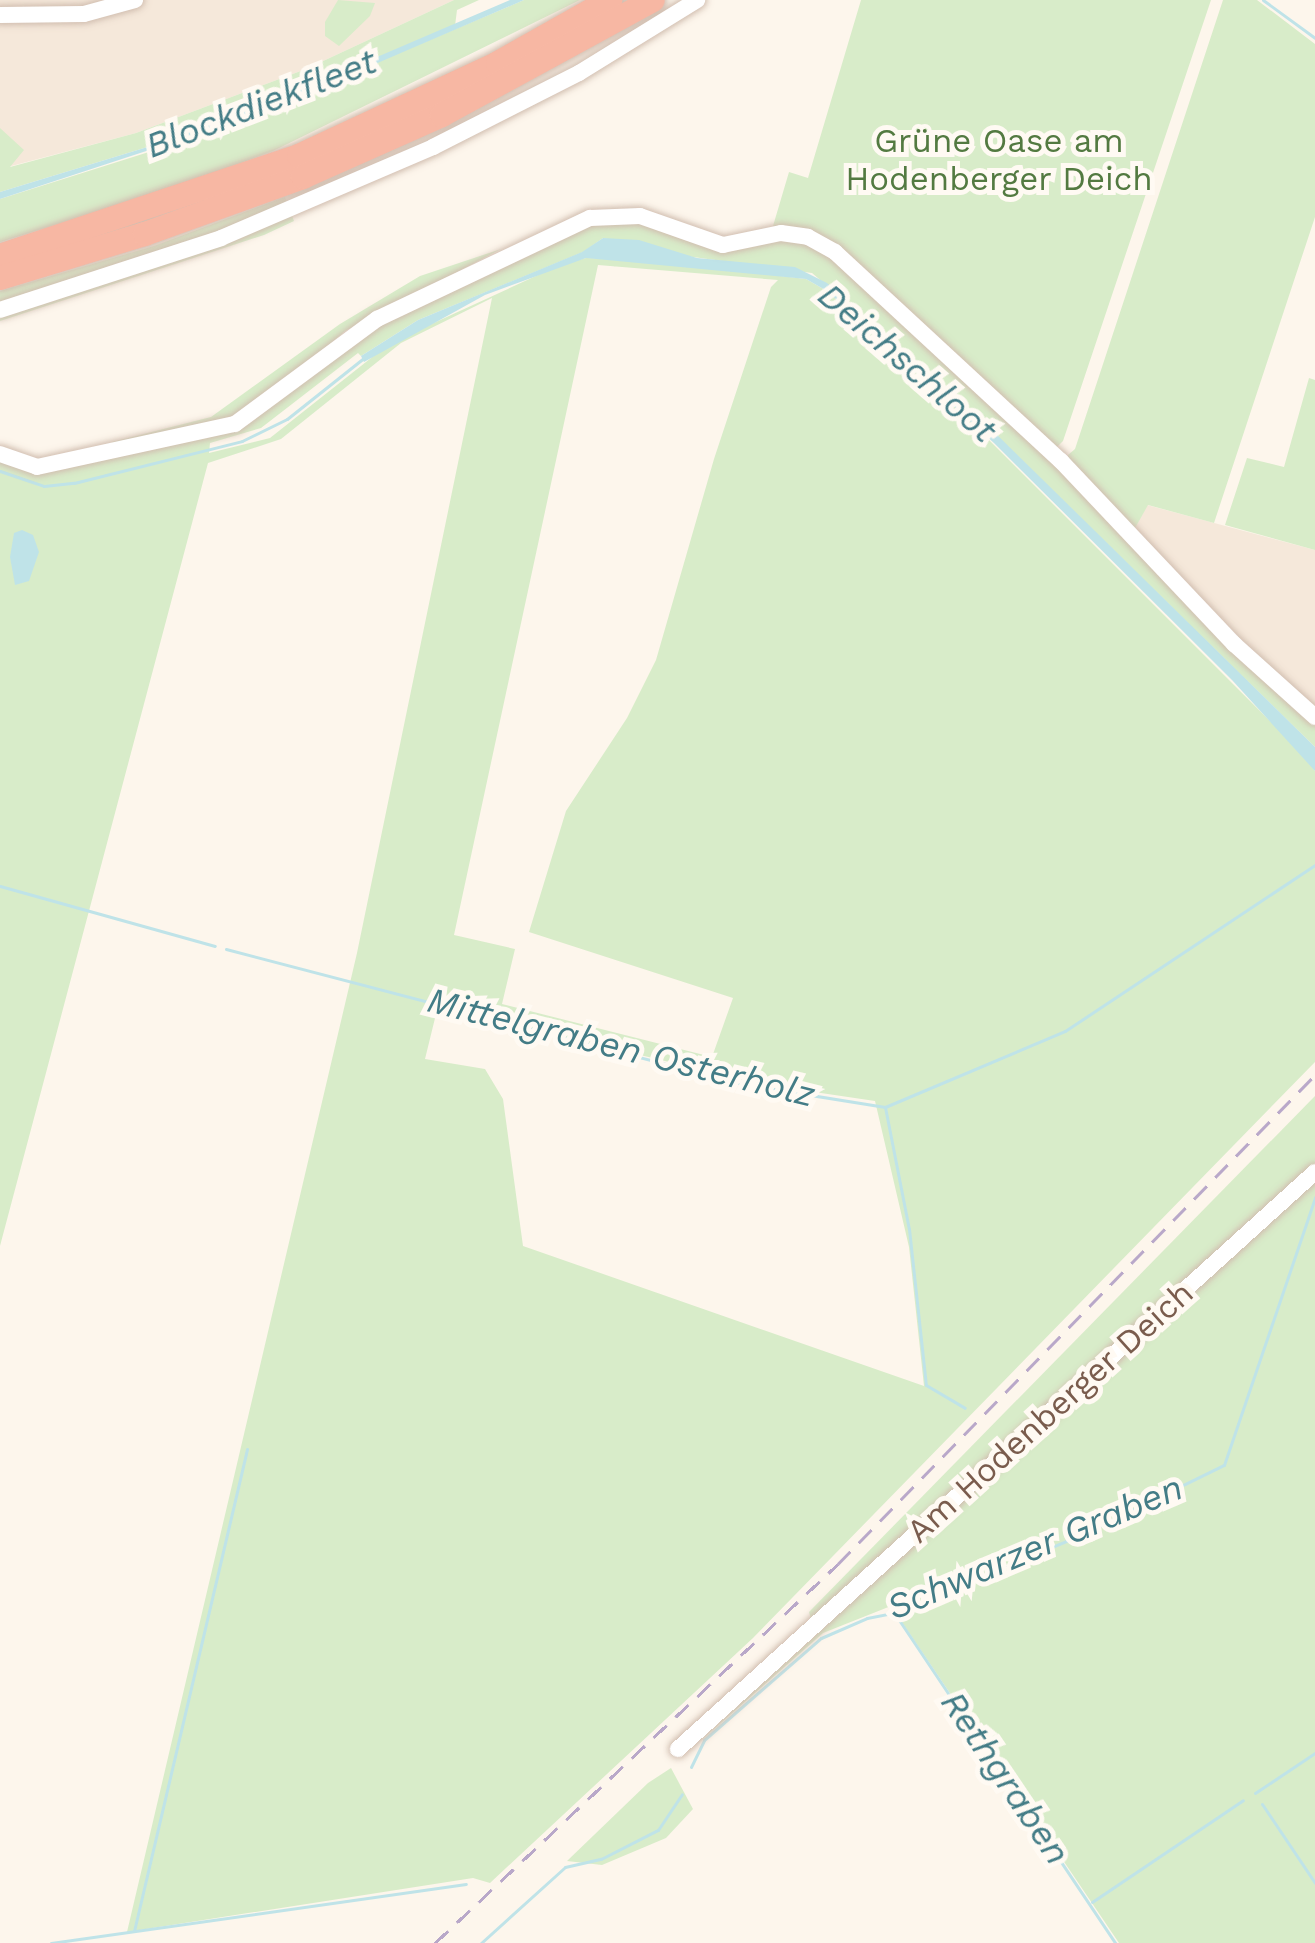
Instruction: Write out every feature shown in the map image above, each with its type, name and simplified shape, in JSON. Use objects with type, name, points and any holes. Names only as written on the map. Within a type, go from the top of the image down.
[{"type":"highway","points":[[0,256],[299,156],[498,63],[610,0]]},
{"type":"highway","points":[[0,278],[226,206],[356,154],[461,105],[653,0]]},
{"type":"street","points":[[0,15],[84,14],[135,0]]},
{"type":"street","points":[[0,310],[221,238],[433,147],[579,73],[697,0]]},
{"type":"street","points":[[0,454],[37,466],[235,424],[376,319],[590,218],[640,216],[703,242],[752,242],[781,233],[808,237],[835,252],[1061,461],[1222,632],[1315,717]]},
{"type":"street","name":"Am Hodenberger Deich","points":[[678,1749],[1315,1172]]},
{"type":"shaded area","points":[[0,0],[454,0],[306,69],[136,133],[0,169]]},
{"type":"shaded area","points":[[1147,505],[1315,550],[1315,714],[1134,530]]},
{"type":"green space","points":[[338,0],[375,3],[370,16],[339,46],[325,36],[325,22]]},
{"type":"green space","points":[[454,0],[479,0],[457,10],[455,26],[286,96],[154,145],[0,192],[0,128],[24,150],[10,167],[136,133],[306,69]]},
{"type":"green space","points":[[524,0],[580,0],[273,151],[160,193],[0,242],[0,199],[209,133]]},
{"type":"green space","name":"Grüne Oase am Hodenberger Deich","points":[[861,0],[1211,0],[1063,441],[1055,449],[835,246],[773,226],[789,172],[808,178]]},
{"type":"green space","points":[[1223,0],[1257,0],[1315,44],[1315,217],[1214,523],[1148,505],[1134,530],[1068,462],[1068,455],[1075,449]]},
{"type":"green space","points":[[285,197],[294,221],[264,235],[0,321],[0,291],[154,246]]},
{"type":"green space","points":[[626,218],[687,241],[797,240],[831,254],[1052,459],[1298,713],[1315,723],[1315,747],[951,391],[812,273],[678,255],[603,238],[583,252],[418,320],[361,356],[358,353],[261,428],[210,443],[209,453],[270,438],[390,343],[562,264],[586,258],[637,259],[806,279],[827,291],[937,388],[1306,757],[1315,771],[1315,1062],[753,1638],[490,1883],[473,1878],[127,1932],[357,953],[492,298],[401,343],[281,439],[208,463],[0,1246],[0,458],[36,472],[110,457],[112,442],[211,417],[340,324],[420,276],[501,249],[345,331],[230,430],[249,424],[363,333],[583,226]],"holes":[[[598,265],[778,280],[771,287],[714,459],[656,660],[627,718],[566,811],[529,932],[733,998],[712,1057],[502,1004],[515,949],[454,935]],[[438,1006],[760,1084],[875,1101],[909,1247],[924,1386],[523,1246],[503,1099],[485,1069],[425,1059]]]},
{"type":"green space","points":[[1309,378],[1315,380],[1315,550],[1225,525],[1247,458],[1284,467]]},
{"type":"green space","points":[[1315,1096],[1315,1163],[811,1619],[809,1612]]},
{"type":"green space","points":[[1315,1180],[1315,1943],[1119,1943],[891,1606],[823,1633],[689,1751]]},
{"type":"green space","points":[[671,1768],[693,1809],[666,1838],[602,1865],[567,1861],[648,1783]]},
{"type":"water","points":[[510,0],[524,0],[259,114],[0,199],[0,192],[154,145],[286,96]]},
{"type":"water","points":[[603,238],[639,240],[697,258],[795,267],[827,283],[984,422],[1315,747],[1315,771],[1232,680],[994,443],[827,291],[806,279],[586,258],[485,295],[364,362],[361,356],[418,320],[582,252]]},
{"type":"water","points":[[22,530],[33,535],[39,552],[29,581],[15,585],[10,557],[14,533]]},
{"type":"waterway","points":[[1263,0],[1315,38]]},
{"type":"waterway","name":"Deichschloot","points":[[0,471],[44,486],[74,483],[242,441],[287,419],[365,357]]},
{"type":"waterway","name":"Mittelgraben Osterholz","points":[[226,949],[742,1084],[885,1107],[1065,1031],[1315,865]]},
{"type":"waterway","name":"Mittelgraben Osterholz","points":[[0,886],[215,946]]},
{"type":"waterway","points":[[885,1107],[909,1229],[926,1385],[965,1408]]},
{"type":"waterway","name":"Schwarzer Graben","points":[[691,1767],[704,1740],[821,1638],[867,1618],[898,1612],[1083,1534],[1224,1465],[1315,1197]]},
{"type":"waterway","points":[[134,1931],[247,1449]]},
{"type":"waterway","name":"Rethgraben","points":[[895,1614],[1115,1943]]},
{"type":"waterway","points":[[1255,1793],[1315,1753]]},
{"type":"waterway","name":"Schwarzer Graben","points":[[481,1943],[565,1867],[601,1859],[658,1830],[682,1794]]},
{"type":"waterway","points":[[1092,1902],[1243,1800]]},
{"type":"waterway","points":[[1262,1804],[1315,1883]]},
{"type":"waterway","name":"Schwarzer Graben","points":[[51,1943],[466,1884]]},
{"type":"railway","points":[[435,1943],[838,1564],[1315,1075]]},
{"type":"water label","name":"Blockdiekfleet","points":[[261,104]]}]
